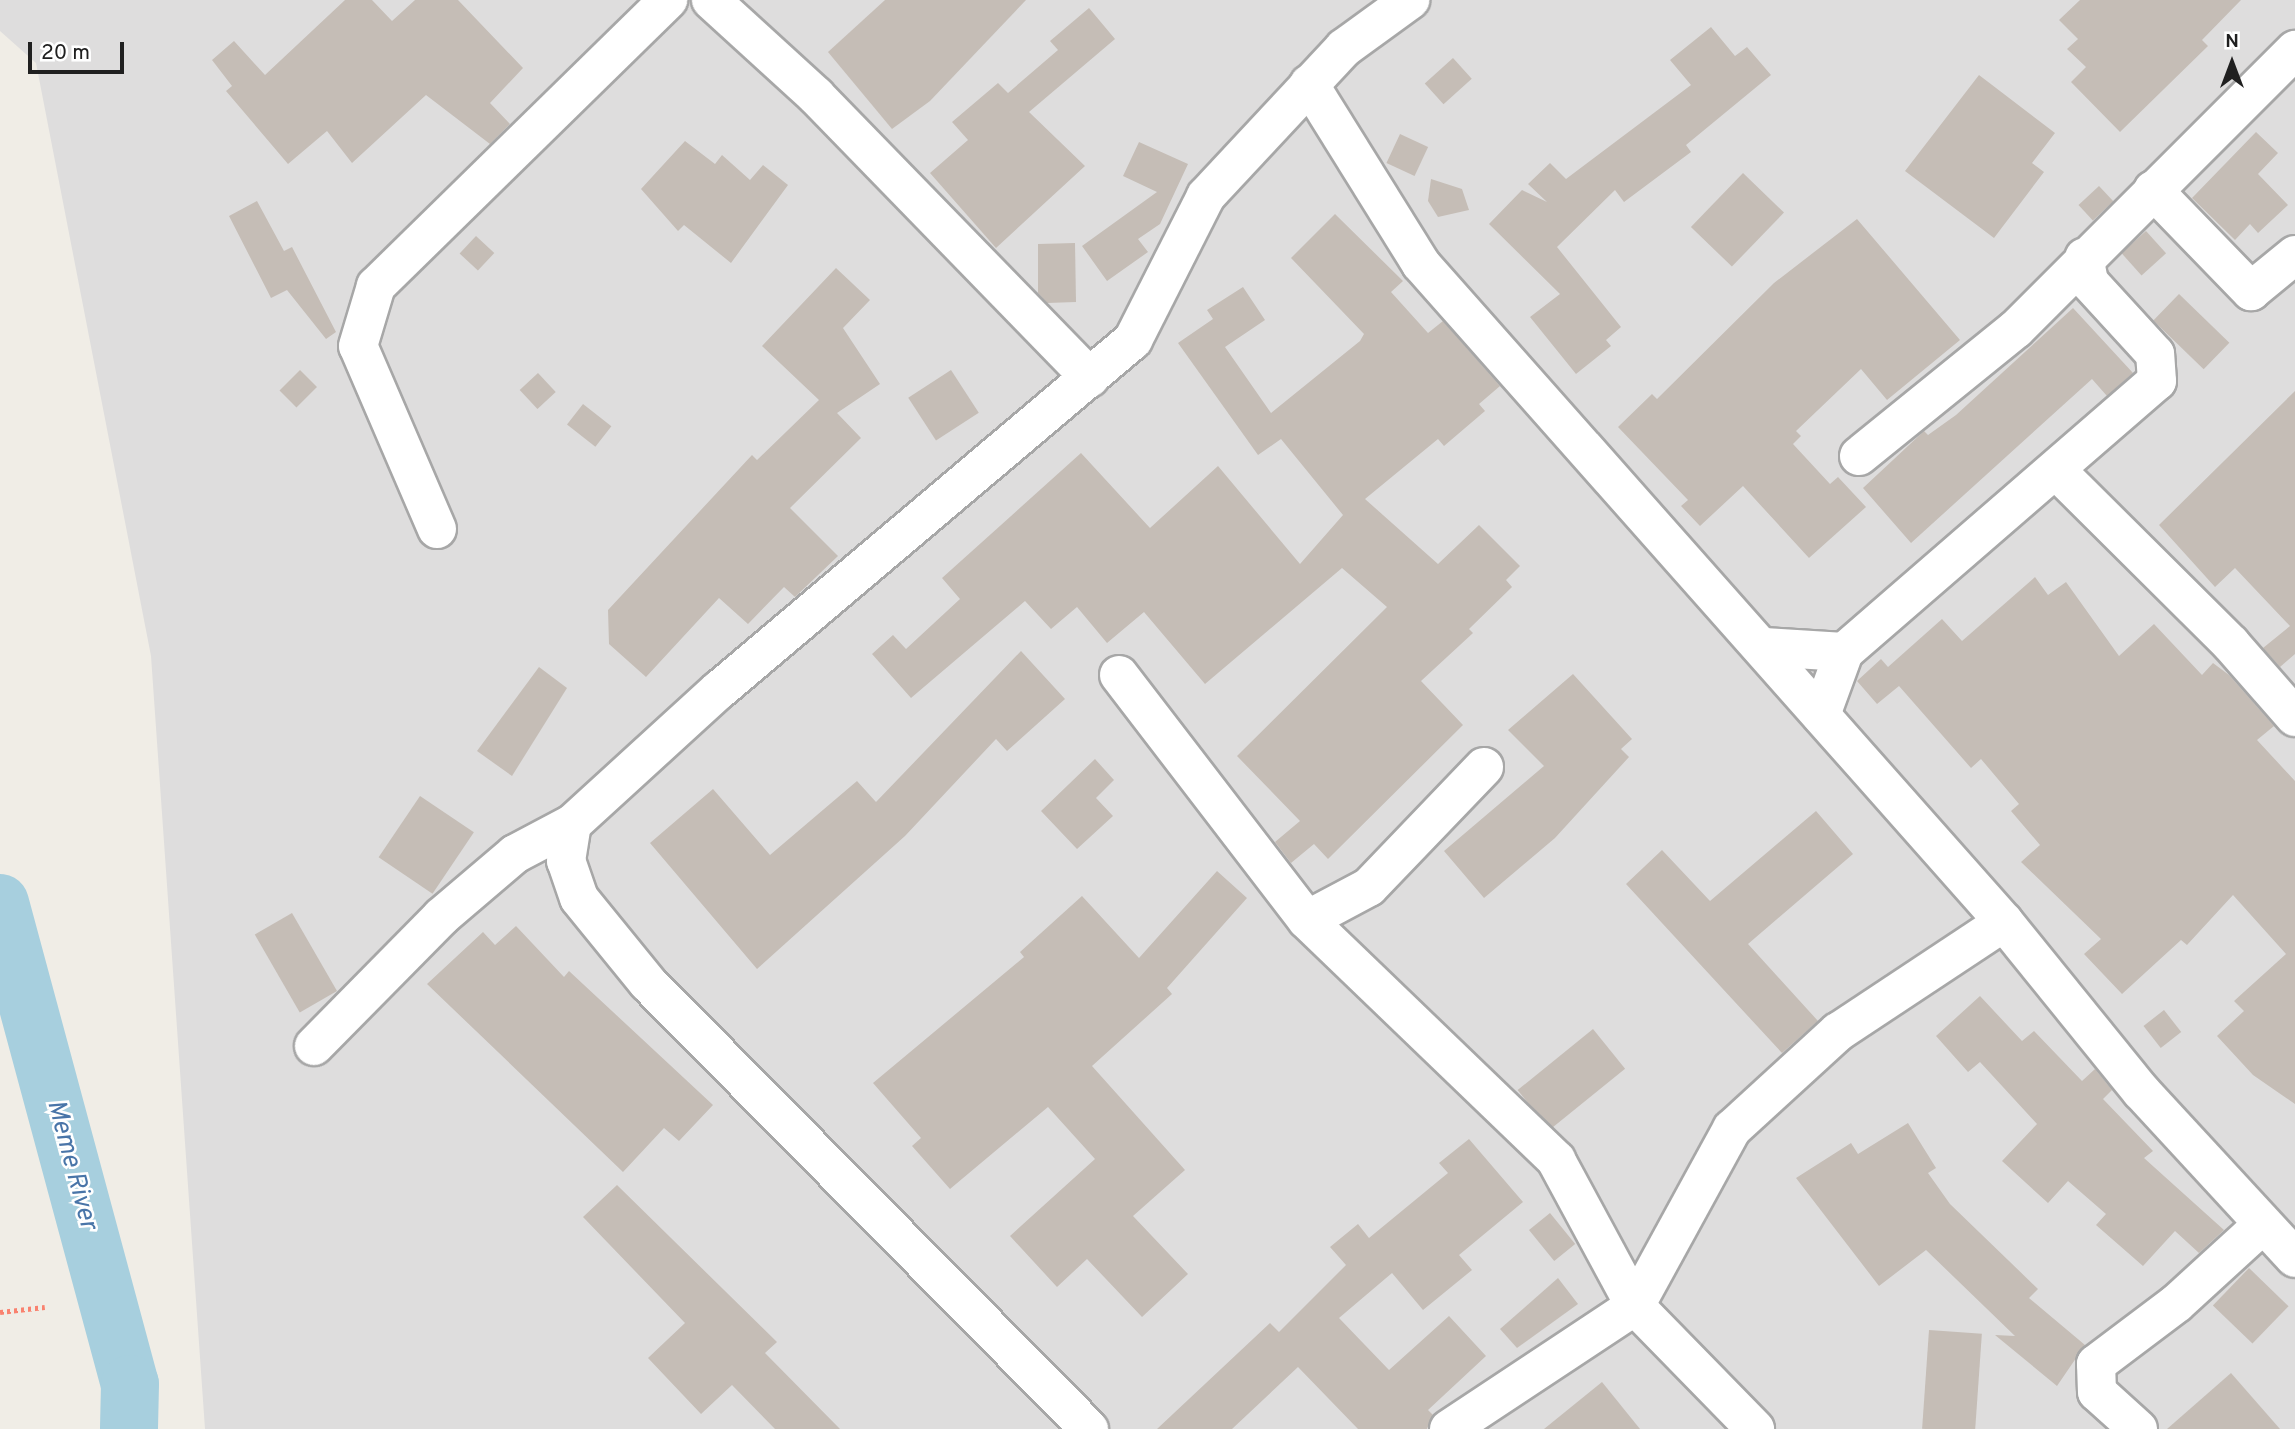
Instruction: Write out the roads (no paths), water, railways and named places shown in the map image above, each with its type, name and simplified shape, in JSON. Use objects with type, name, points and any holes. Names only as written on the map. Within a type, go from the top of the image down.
[{"type":"street","points":[[437,529],[358,346],[376,286],[668,0]]},
{"type":"street","points":[[711,0],[816,96],[1090,378]]},
{"type":"street","points":[[314,1046],[462,899],[514,854],[572,824],[719,690],[1133,340],[1206,196],[1344,48],[1410,0]]},
{"type":"street","points":[[1859,456],[2016,329],[2084,257],[2295,50]]},
{"type":"street","points":[[1309,83],[1421,264],[1764,647],[2004,922],[2261,1226],[2295,1258]]},
{"type":"street","points":[[2153,190],[2251,291],[2295,255]]},
{"type":"street","points":[[1821,715],[1844,652],[2058,472],[2157,381],[2155,354],[2089,282],[2084,257]]},
{"type":"street","points":[[2058,472],[2231,644],[2295,717]]},
{"type":"street","points":[[1764,647],[1844,652]]},
{"type":"street","points":[[1119,675],[1307,920],[1556,1160],[1636,1306],[1755,1429]]},
{"type":"street","points":[[1307,920],[1369,887],[1484,767]]},
{"type":"street","points":[[572,824],[566,861],[579,898],[648,983],[1089,1429]]},
{"type":"street","points":[[1449,1429],[1636,1306],[1732,1129],[1838,1032],[2004,922]]},
{"type":"street","points":[[2137,1429],[2097,1392],[2096,1364],[2178,1303],[2261,1226]]},
{"type":"waterway","name":"Meme River","points":[[0,903],[130,1384],[129,1429]]}]
